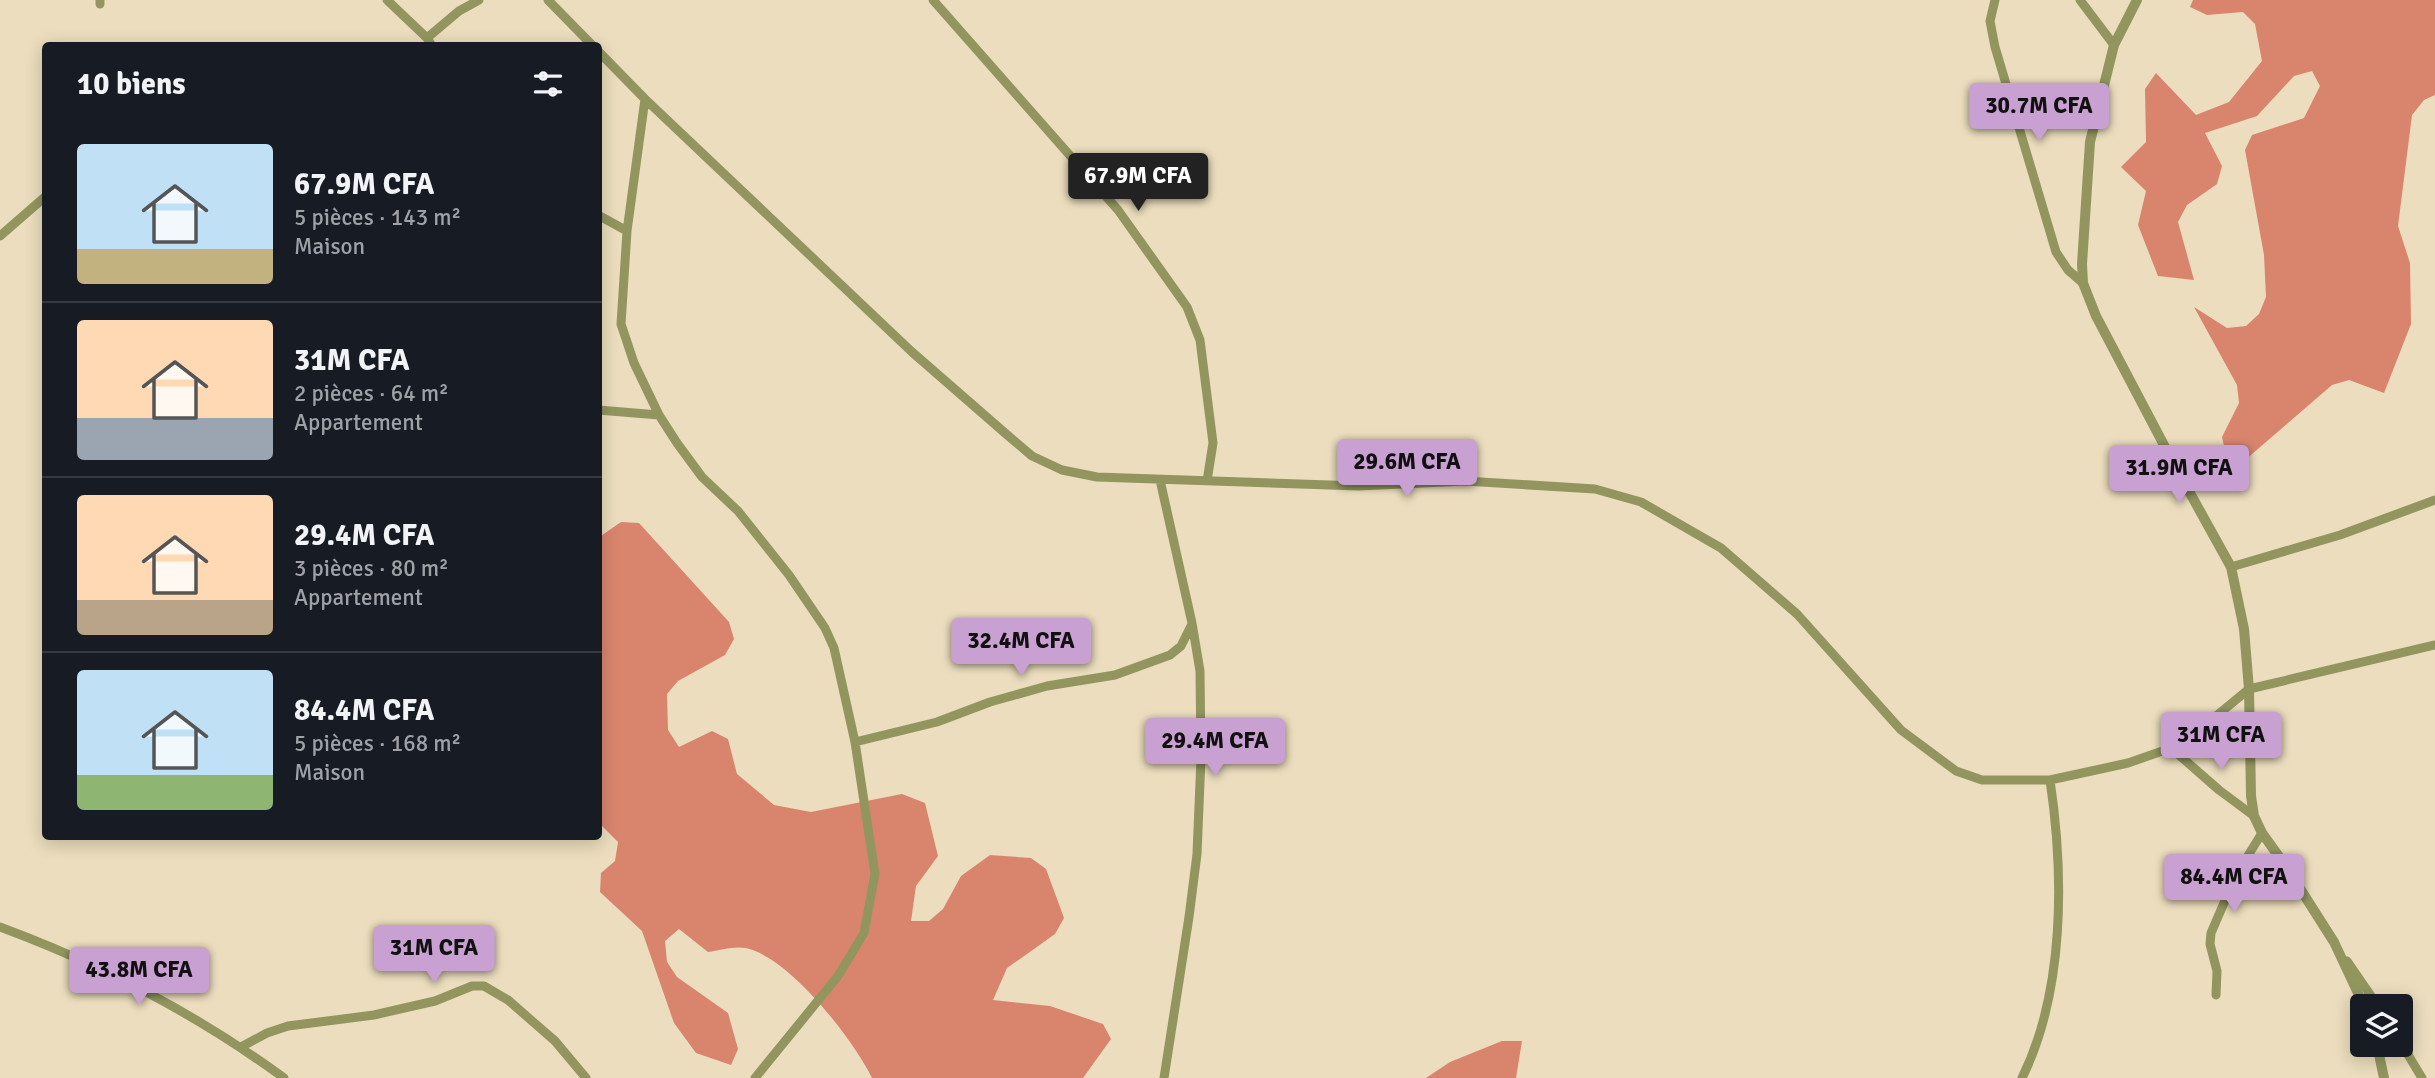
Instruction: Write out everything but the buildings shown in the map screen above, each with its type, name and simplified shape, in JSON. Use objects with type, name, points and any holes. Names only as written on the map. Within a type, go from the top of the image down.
[{"type":"street","points":[[387,0],[430,42],[458,12],[479,0]]},
{"type":"street","points":[[548,0],[589,42]]},
{"type":"street","points":[[933,0],[1111,202],[1187,307],[1200,340],[1213,443],[1207,481]]},
{"type":"street","points":[[1995,0],[1990,21],[1995,47],[2056,252],[2068,270],[2083,283]]},
{"type":"street","points":[[2080,0],[2114,45]]},
{"type":"street","points":[[2137,0],[2114,45],[2090,142],[2083,283],[2102,328],[2231,567],[2244,629],[2254,816],[2262,833],[2370,994]]},
{"type":"street","points":[[602,55],[912,352],[1032,456],[1062,470],[1097,477],[1359,486],[1465,481],[1595,489],[1641,502],[1721,548],[1797,614],[1901,730],[1956,771],[1982,780],[2050,780],[2128,763],[2171,748],[2249,689],[2435,645]]},
{"type":"street","points":[[645,99],[627,231],[621,324],[634,363],[659,415],[702,477],[738,511],[789,575],[825,628],[834,648],[855,742],[875,874],[864,933],[838,976],[755,1078]]},
{"type":"street","points":[[0,236],[42,199]]},
{"type":"street","points":[[602,217],[627,231]]},
{"type":"street","points":[[602,410],[659,415]]},
{"type":"street","points":[[1160,480],[1200,671],[1201,758],[1196,854],[1189,917],[1164,1078]]},
{"type":"street","points":[[2231,567],[2340,535],[2435,500]]},
{"type":"street","points":[[855,742],[937,722],[1047,685],[1115,675],[1170,655],[1181,646],[1192,624]]},
{"type":"street","points":[[2171,748],[2254,816]]},
{"type":"street","points":[[2022,1078],[2034,1055],[2045,1013],[2057,938],[2057,834],[2050,780]]},
{"type":"street","points":[[2216,995],[2217,971],[2210,944],[2211,933],[2236,875],[2262,833]]},
{"type":"street","points":[[0,927],[114,976],[242,1047],[284,1078]]},
{"type":"street","points":[[2334,943],[2358,994]]},
{"type":"street","points":[[242,1047],[267,1033],[288,1026],[374,1015],[435,1001],[472,986],[484,986],[508,1000],[555,1041],[586,1078]]},
{"type":"street","points":[[2380,1057],[2385,1078]]},
{"type":"street","points":[[2409,1057],[2422,1078]]},
{"type":"shaded area","points":[[2193,0],[2435,0],[2435,95],[2424,100],[2412,115],[2398,226],[2410,263],[2411,324],[2384,393],[2349,380],[2332,385],[2230,473],[2222,437],[2239,403],[2237,385],[2194,307],[2227,328],[2246,326],[2259,314],[2266,297],[2264,255],[2245,150],[2252,135],[2304,118],[2320,86],[2312,71],[2294,76],[2257,116],[2205,133],[2222,166],[2217,184],[2187,205],[2178,222],[2194,280],[2158,276],[2138,225],[2146,191],[2121,167],[2146,142],[2145,89],[2156,73],[2196,115],[2229,102],[2262,61],[2255,24],[2243,12],[2207,15],[2190,7]]},
{"type":"shaded area","points":[[621,522],[639,523],[729,622],[734,639],[725,655],[678,681],[667,694],[668,730],[679,747],[712,731],[728,739],[737,774],[774,805],[811,812],[902,794],[925,803],[938,856],[916,886],[911,921],[929,921],[943,909],[961,876],[990,855],[1031,858],[1046,869],[1064,918],[1055,934],[1007,968],[993,1000],[1050,1006],[1103,1024],[1111,1039],[1083,1078],[872,1078],[835,1022],[782,967],[746,948],[708,952],[679,929],[665,941],[667,962],[677,977],[728,1013],[738,1049],[731,1065],[696,1053],[674,1023],[642,931],[600,892],[601,873],[615,861],[618,842],[602,826],[602,535]]},
{"type":"shaded area","points":[[1502,1041],[1522,1041],[1516,1078],[1426,1078],[1450,1062]]}]
